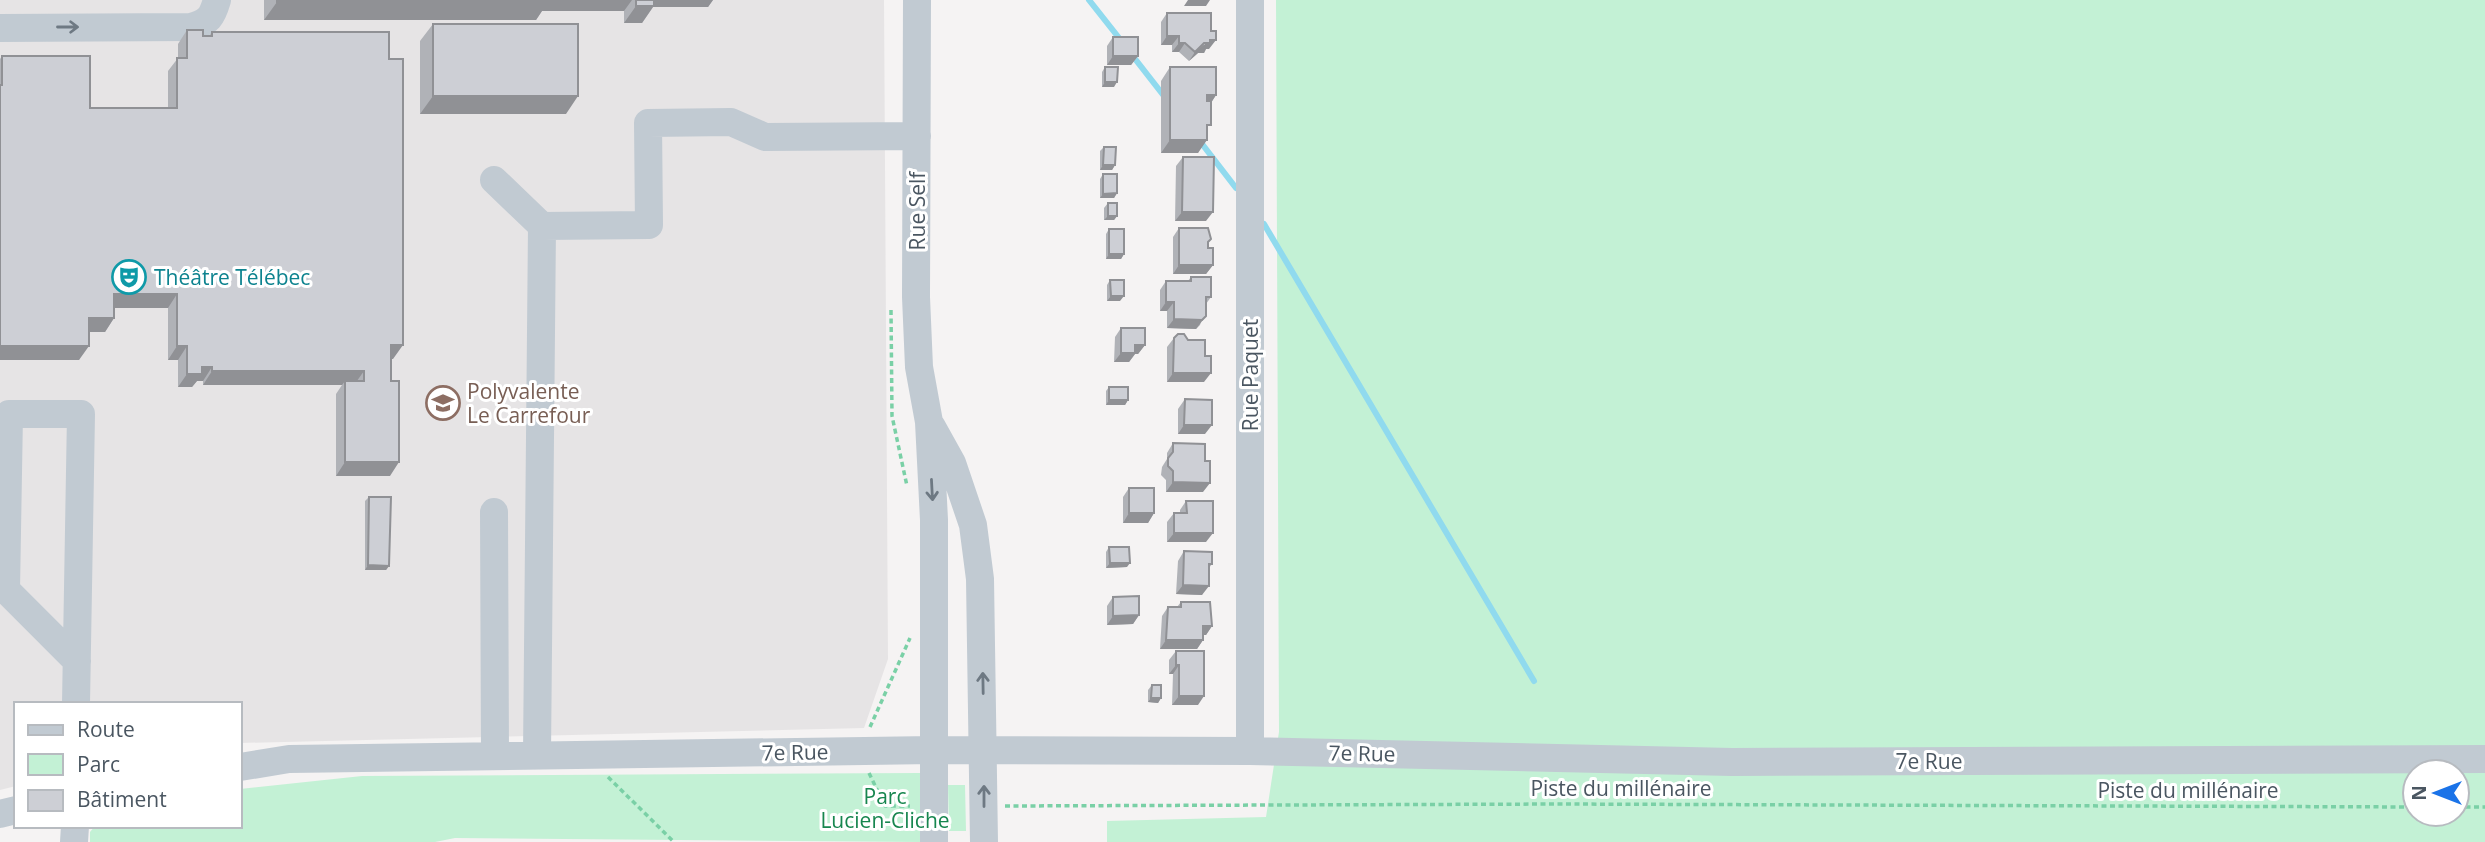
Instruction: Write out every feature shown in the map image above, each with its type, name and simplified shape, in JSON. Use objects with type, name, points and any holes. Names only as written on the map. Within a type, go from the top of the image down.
[{"type":"street","points":[[0,27],[191,27],[206,23],[213,16],[217,0]]},
{"type":"street","name":"Rue Self","points":[[917,0],[919,367],[929,422],[934,520],[934,842]]},
{"type":"street","name":"Rue Paquet","points":[[1250,751],[1251,0]]},
{"type":"street","points":[[494,180],[542,226],[649,225],[648,123],[731,122],[765,137],[917,136]]},
{"type":"street","points":[[537,755],[542,226]]},
{"type":"street","points":[[76,702],[77,661],[80,414],[9,414],[6,590],[77,661]]},
{"type":"street","name":"Rue Self","points":[[929,422],[952,463],[973,525],[980,579],[984,842]]},
{"type":"street","points":[[494,512],[495,756]]},
{"type":"street","name":"7e Rue","points":[[242,767],[289,759],[933,750],[1250,751],[1732,762],[2485,759]]},
{"type":"path","points":[[869,751],[869,774],[884,806],[934,806]]},
{"type":"path","points":[[589,755],[674,842]]},
{"type":"path","name":"Piste du millénaire","points":[[984,806],[1573,804],[2401,807]]},
{"type":"shaded area","name":"Polyvalente Le Carrefour","points":[[0,0],[884,0],[888,659],[864,728],[242,743],[242,702],[14,702],[14,786],[0,790]]},
{"type":"green space","points":[[1276,0],[2485,0],[2485,842],[1107,842],[1107,821],[1266,817],[1279,732]]},
{"type":"green space","name":"Parc Lucien-Cliche","points":[[920,773],[920,842],[455,838],[435,842],[90,842],[90,832],[93,828],[242,828],[242,789],[362,776]]},
{"type":"green space","points":[[948,785],[965,785],[966,831],[949,831]]},
{"type":"building","points":[[548,0],[548,2],[277,2]]},
{"type":"building","points":[[636,0],[654,0],[654,6],[636,6]]},
{"type":"building","points":[[1167,13],[1211,13],[1211,31],[1216,31],[1216,40],[1204,43],[1195,52],[1185,43],[1179,43],[1179,36],[1167,36]]},
{"type":"building","points":[[433,24],[578,24],[578,96],[433,96]]},
{"type":"building","points":[[187,30],[203,30],[203,36],[212,36],[212,32],[389,32],[389,59],[403,59],[403,345],[391,345],[391,381],[399,381],[399,462],[345,462],[345,381],[364,381],[364,371],[212,371],[212,367],[202,367],[202,374],[187,374],[187,346],[177,346],[177,294],[114,294],[114,318],[89,318],[89,346],[0,346],[2,56],[90,56],[90,108],[177,108],[177,58],[187,58]]},
{"type":"building","points":[[1113,37],[1138,37],[1138,56],[1113,56]]},
{"type":"building","points":[[1105,67],[1118,67],[1117,82],[1105,82]]},
{"type":"building","points":[[1170,67],[1216,67],[1216,95],[1207,95],[1207,101],[1211,101],[1211,125],[1207,125],[1207,140],[1170,140]]},
{"type":"building","points":[[1104,147],[1116,147],[1115,165],[1103,165]]},
{"type":"building","points":[[1183,157],[1214,157],[1213,212],[1182,212]]},
{"type":"building","points":[[1103,174],[1117,174],[1117,193],[1103,194]]},
{"type":"building","points":[[1108,203],[1117,203],[1117,216],[1108,216]]},
{"type":"building","points":[[1179,228],[1208,228],[1211,239],[1208,248],[1213,248],[1213,265],[1179,265]]},
{"type":"building","points":[[1109,229],[1124,229],[1124,254],[1109,254]]},
{"type":"building","points":[[1191,277],[1211,277],[1211,297],[1206,297],[1206,316],[1202,320],[1174,319],[1174,302],[1166,302],[1166,281],[1191,281]]},
{"type":"building","points":[[1110,280],[1124,280],[1124,296],[1111,296]]},
{"type":"building","points":[[1121,328],[1145,328],[1145,345],[1135,345],[1135,353],[1121,353]]},
{"type":"building","points":[[1178,334],[1184,334],[1188,340],[1205,340],[1205,356],[1211,356],[1211,373],[1173,373],[1174,338]]},
{"type":"building","points":[[1109,387],[1128,387],[1128,400],[1109,400]]},
{"type":"building","points":[[1185,399],[1212,400],[1212,425],[1184,425]]},
{"type":"building","points":[[1173,443],[1205,444],[1205,461],[1210,461],[1210,483],[1173,482],[1173,471],[1168,466],[1168,458],[1173,452]]},
{"type":"building","points":[[1129,488],[1154,488],[1154,513],[1129,513]]},
{"type":"building","points":[[369,497],[391,497],[389,566],[368,565]]},
{"type":"building","points":[[1186,501],[1213,501],[1213,533],[1174,533],[1174,513],[1187,513]]},
{"type":"building","points":[[1109,547],[1129,547],[1130,563],[1110,563]]},
{"type":"building","points":[[1184,551],[1212,552],[1209,586],[1183,585]]},
{"type":"building","points":[[1139,596],[1139,615],[1113,616],[1113,597]]},
{"type":"building","points":[[1181,602],[1210,602],[1212,626],[1203,626],[1203,640],[1166,640],[1168,607],[1181,607]]},
{"type":"building","points":[[1176,651],[1204,651],[1204,696],[1179,696]]},
{"type":"building","points":[[1152,685],[1161,685],[1161,698],[1151,698]]},
{"type":"waterway","points":[[1089,0],[1123,43]]},
{"type":"waterway","points":[[1132,55],[1164,96]]},
{"type":"waterway","points":[[1199,140],[1236,188]]},
{"type":"waterway","points":[[1264,224],[1534,681]]},
{"type":"place","name":"Théâtre Télébec","points":[[129,277]]},
{"type":"place","name":"Polyvalente Le Carrefour","points":[[443,403]]}]
